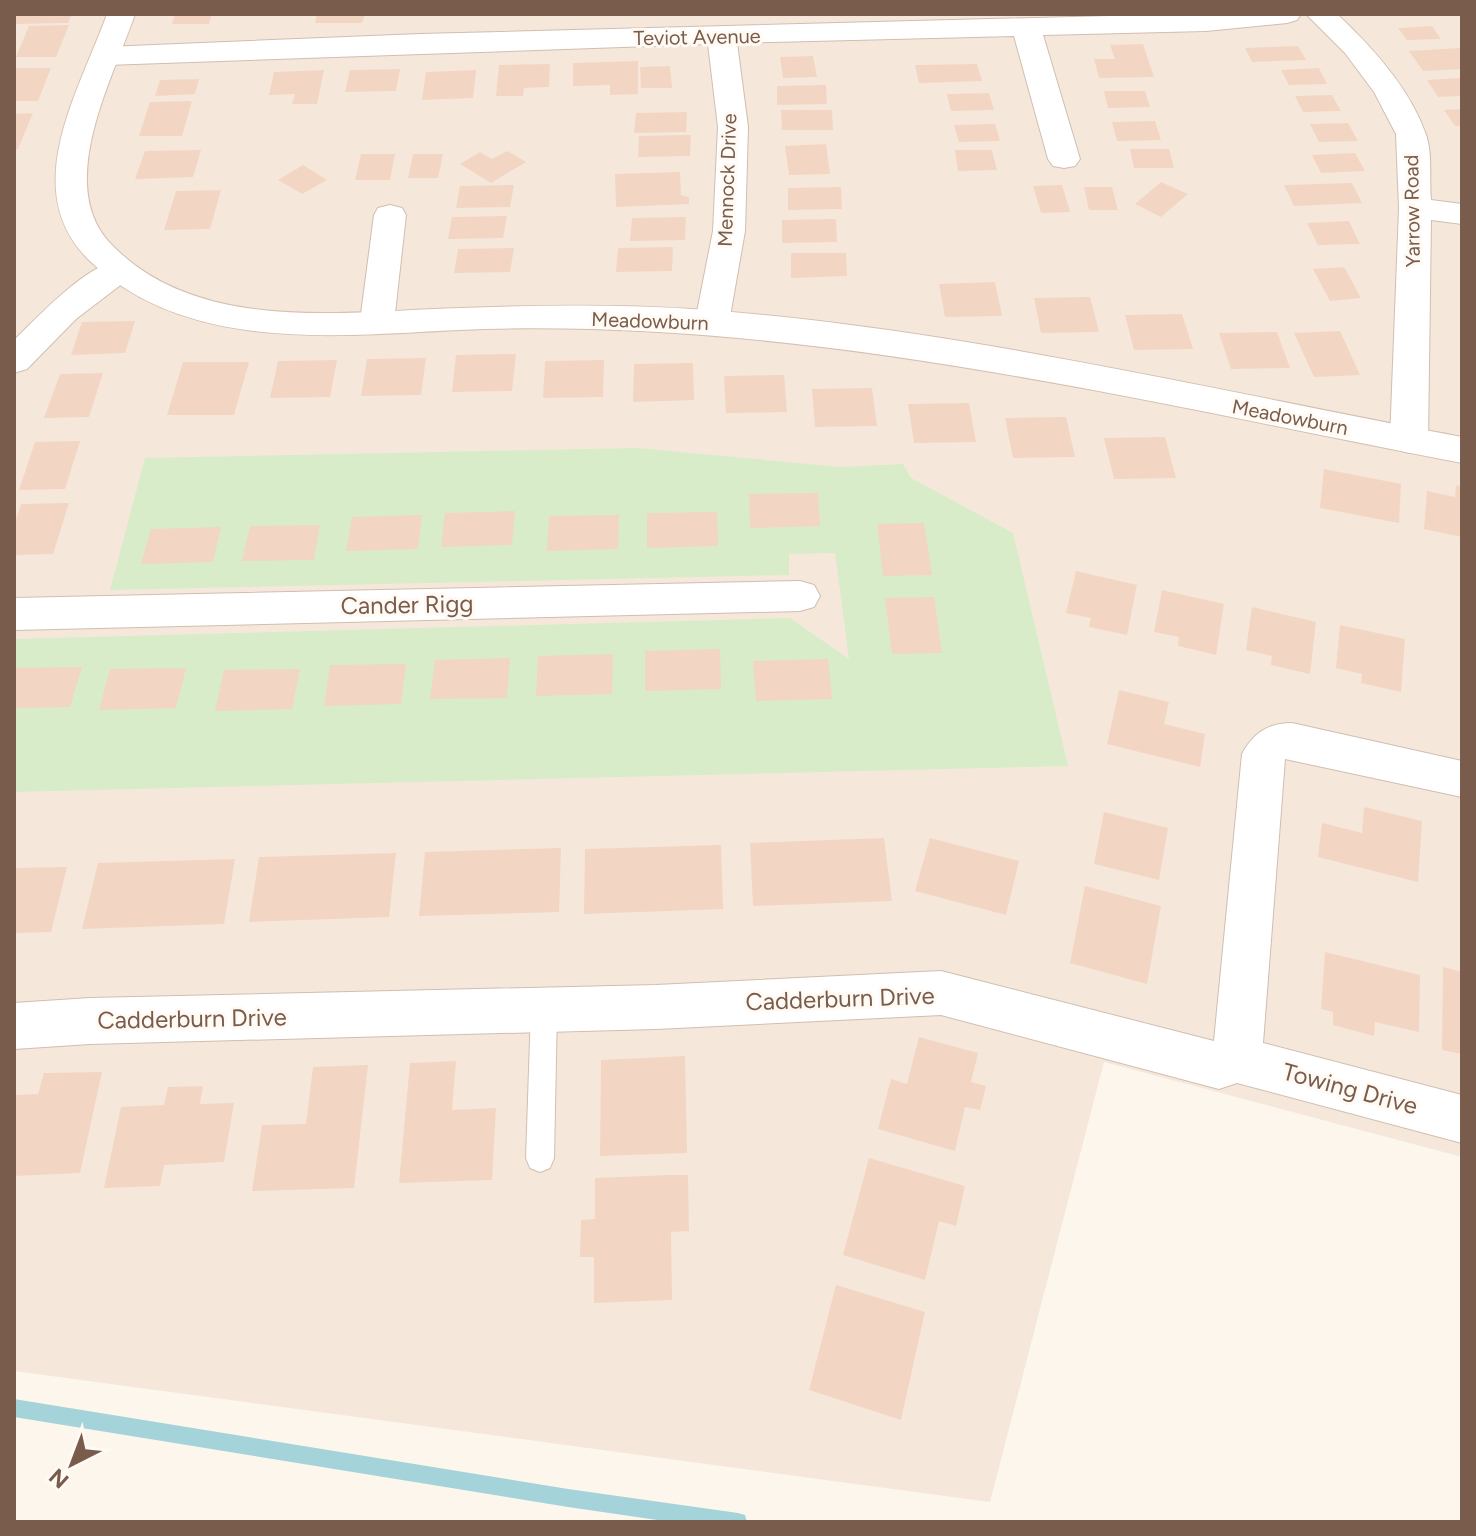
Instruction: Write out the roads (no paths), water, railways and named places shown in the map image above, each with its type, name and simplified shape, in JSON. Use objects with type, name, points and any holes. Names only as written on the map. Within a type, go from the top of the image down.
[{"type":"street","name":"Meadowburn","points":[[121,14],[71,155],[68,185],[75,215],[85,234],[119,270],[170,298],[236,316],[311,323],[510,317],[712,322],[866,341],[1008,364],[1462,450]]},
{"type":"street","points":[[420,43],[424,14]]},
{"type":"street","name":"Teviot Avenue","points":[[106,56],[420,43],[1206,22],[1287,14]]},
{"type":"street","name":"Yarrow Road","points":[[1320,14],[1355,47],[1388,91],[1411,134],[1415,208],[1409,440]]},
{"type":"street","points":[[1026,27],[1064,159]]},
{"type":"street","name":"Mennock Drive","points":[[712,322],[729,231],[733,127],[722,37]]},
{"type":"street","points":[[1415,208],[1462,214]]},
{"type":"street","points":[[377,322],[390,215]]},
{"type":"street","points":[[14,361],[64,311],[119,270]]},
{"type":"street","name":"Cander Rigg","points":[[14,614],[800,596]]},
{"type":"street","points":[[1237,1060],[1263,769],[1268,747],[1292,741],[1462,779]]},
{"type":"street","name":"Cadderburn Drive","points":[[14,1026],[90,1021],[544,1010],[941,993],[1192,1061],[1219,1066],[1237,1060]]},
{"type":"street","name":"Towing Drive","points":[[1237,1060],[1462,1119]]},
{"type":"lane","points":[[540,1158],[544,1010]]},
{"type":"waterway","points":[[14,1408],[568,1498],[738,1522]]}]
